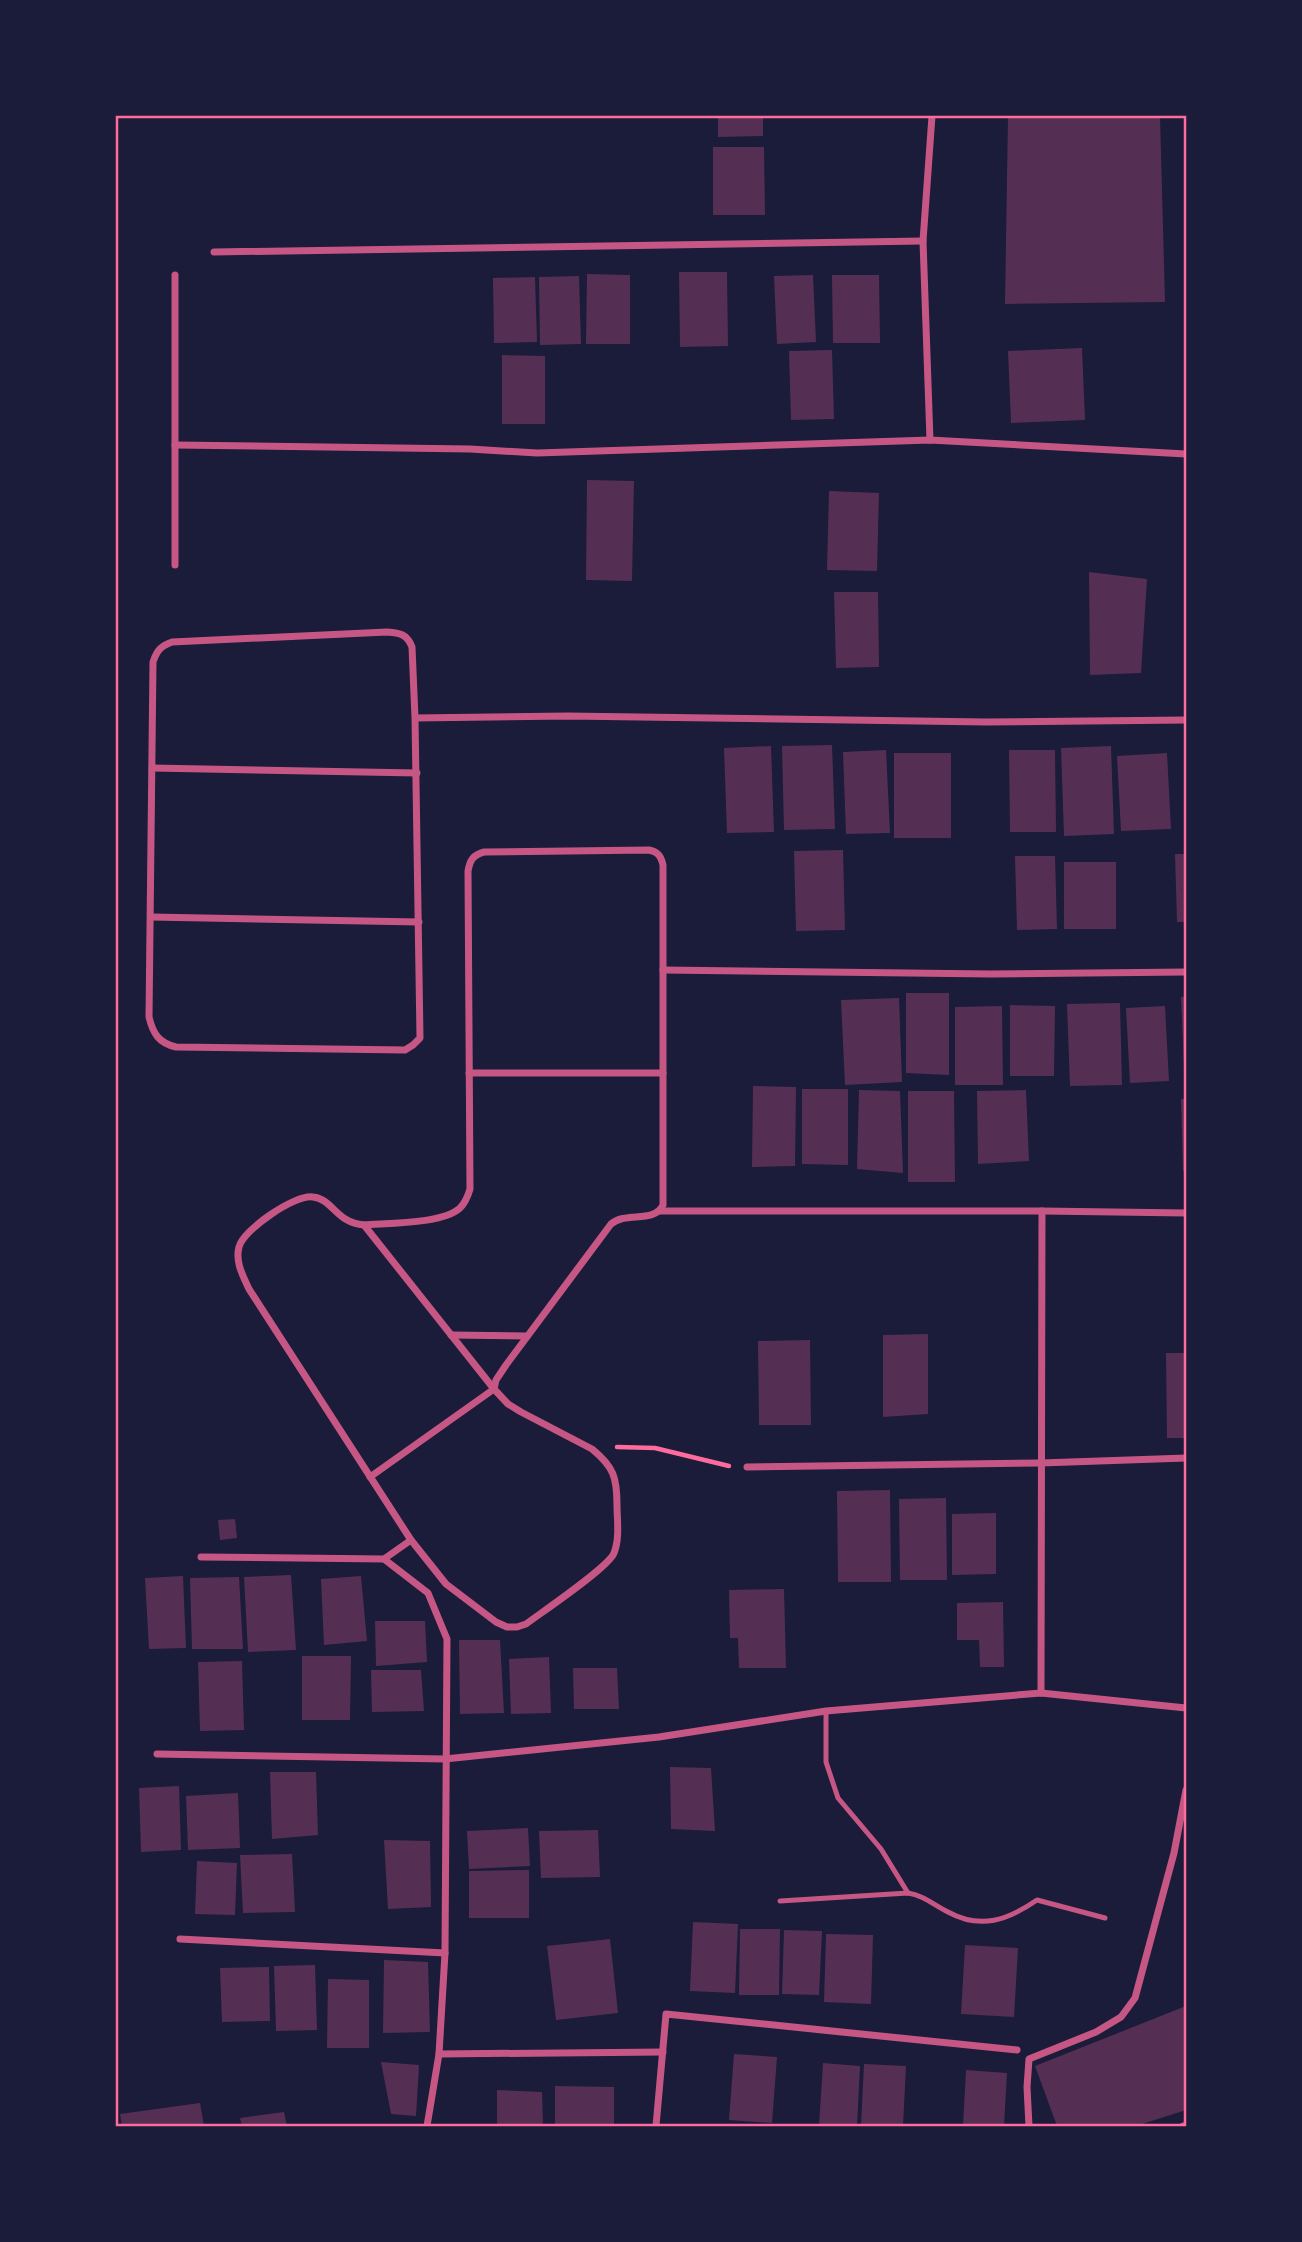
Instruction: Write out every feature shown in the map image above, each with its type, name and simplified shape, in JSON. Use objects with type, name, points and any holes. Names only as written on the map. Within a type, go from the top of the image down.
[{"type":"street","points":[[930,440],[923,242],[932,116]]},
{"type":"street","points":[[214,252],[923,242]]},
{"type":"street","points":[[175,275],[175,565]]},
{"type":"street","points":[[175,445],[470,449],[537,453],[930,440],[1186,454]]},
{"type":"street","points":[[387,632],[401,633],[409,638],[412,646],[417,773],[422,1028],[420,1038],[413,1045],[405,1049],[176,1047],[166,1045],[157,1038],[149,1017],[152,768],[153,662],[162,645],[172,642],[387,632]]},
{"type":"street","points":[[415,718],[592,716],[986,722],[1186,720]]},
{"type":"street","points":[[152,768],[417,773]]},
{"type":"street","points":[[364,1225],[494,1389],[508,1404],[592,1449],[612,1470],[617,1485],[617,1543],[610,1561],[526,1624],[507,1627],[486,1615],[446,1584],[411,1540],[249,1289],[238,1259],[241,1240],[248,1231],[298,1199],[309,1196],[325,1201],[342,1219],[352,1224],[439,1218],[459,1209],[470,1189],[470,861],[476,854],[484,852],[656,852],[661,856],[663,865],[663,1205],[654,1215],[617,1219],[611,1224],[527,1336],[496,1380],[494,1389],[370,1476]]},
{"type":"street","points":[[150,917],[419,922]]},
{"type":"street","points":[[663,970],[991,974],[1186,972]]},
{"type":"street","points":[[469,1073],[663,1073]]},
{"type":"street","points":[[660,1211],[1186,1213]]},
{"type":"street","points":[[1041,1693],[1042,1211]]},
{"type":"street","points":[[451,1335],[527,1336]]},
{"type":"street","points":[[747,1467],[1186,1458]]},
{"type":"street","points":[[201,1557],[384,1559],[411,1540]]},
{"type":"street","points":[[384,1559],[428,1593],[447,1639],[445,1953],[439,2054],[427,2126]]},
{"type":"street","points":[[157,1754],[445,1759],[659,1737],[826,1711],[1041,1693],[1186,1708]]},
{"type":"street","points":[[1029,2126],[1027,2087],[1030,2059],[1096,2032],[1121,2017],[1135,1998],[1174,1853],[1186,1790]]},
{"type":"street","points":[[180,1939],[445,1953]]},
{"type":"street","points":[[656,2126],[666,2014],[1017,2050]]},
{"type":"street","points":[[439,2054],[663,2052]]},
{"type":"lane","points":[[826,1711],[826,1762],[838,1798],[881,1849],[908,1893]]},
{"type":"lane","points":[[780,1900],[908,1893],[918,1895],[950,1914],[982,1922],[1003,1919],[1037,1900],[1105,1918]]},
{"type":"path","points":[[592,1449],[655,1448],[732,1467],[747,1467]]},
{"type":"building","points":[[718,116],[763,116],[763,136],[718,137]]},
{"type":"building","points":[[1008,116],[1160,116],[1165,302],[1005,304]]},
{"type":"building","points":[[713,147],[764,147],[765,215],[713,215]]},
{"type":"building","points":[[679,272],[727,272],[728,346],[680,347]]},
{"type":"building","points":[[587,274],[630,275],[630,344],[586,344]]},
{"type":"building","points":[[813,275],[816,342],[777,344],[774,276]]},
{"type":"building","points":[[832,275],[879,275],[880,343],[833,343]]},
{"type":"building","points":[[579,276],[581,344],[540,345],[539,277]]},
{"type":"building","points":[[535,277],[537,342],[494,343],[493,278]]},
{"type":"building","points":[[1082,348],[1085,420],[1011,423],[1008,351]]},
{"type":"building","points":[[832,350],[834,419],[791,420],[789,351]]},
{"type":"building","points":[[502,355],[545,356],[545,424],[502,424]]},
{"type":"building","points":[[587,480],[634,481],[632,581],[586,580]]},
{"type":"building","points":[[829,491],[879,493],[877,571],[827,570]]},
{"type":"building","points":[[1089,572],[1147,579],[1141,673],[1090,675]]},
{"type":"building","points":[[834,592],[878,592],[879,667],[836,668]]},
{"type":"building","points":[[832,745],[835,829],[784,830],[782,746]]},
{"type":"building","points":[[771,746],[774,832],[727,833],[724,748]]},
{"type":"building","points":[[1111,746],[1114,834],[1064,836],[1061,748]]},
{"type":"building","points":[[886,750],[890,833],[846,834],[843,752]]},
{"type":"building","points":[[1009,750],[1055,750],[1056,832],[1010,832]]},
{"type":"building","points":[[894,753],[951,753],[951,838],[894,838]]},
{"type":"building","points":[[1167,753],[1171,829],[1121,831],[1117,756]]},
{"type":"building","points":[[843,850],[845,930],[796,931],[794,851]]},
{"type":"building","points":[[1175,854],[1186,854],[1186,922],[1177,922]]},
{"type":"building","points":[[1015,856],[1055,856],[1057,929],[1017,930]]},
{"type":"building","points":[[1064,862],[1116,862],[1116,929],[1064,929]]},
{"type":"building","points":[[906,993],[949,993],[949,1075],[906,1073]]},
{"type":"building","points":[[1186,996],[1186,1068],[1184,1068],[1181,997]]},
{"type":"building","points":[[899,998],[902,1082],[845,1085],[841,1000]]},
{"type":"building","points":[[1120,1003],[1122,1085],[1070,1086],[1067,1004]]},
{"type":"building","points":[[1010,1005],[1055,1006],[1054,1076],[1010,1076]]},
{"type":"building","points":[[1002,1006],[1003,1085],[955,1085],[955,1007]]},
{"type":"building","points":[[1165,1006],[1169,1081],[1130,1083],[1126,1008]]},
{"type":"building","points":[[753,1086],[796,1087],[795,1166],[752,1167]]},
{"type":"building","points":[[802,1089],[848,1089],[848,1165],[802,1164]]},
{"type":"building","points":[[859,1090],[900,1091],[903,1173],[857,1169]]},
{"type":"building","points":[[1026,1090],[1029,1161],[978,1164],[977,1091]]},
{"type":"building","points":[[908,1091],[954,1091],[955,1182],[908,1182]]},
{"type":"building","points":[[1181,1099],[1186,1099],[1186,1171],[1183,1171]]},
{"type":"building","points":[[928,1334],[928,1414],[883,1417],[883,1335]]},
{"type":"building","points":[[810,1340],[811,1425],[759,1425],[758,1341]]},
{"type":"building","points":[[1166,1353],[1186,1353],[1186,1438],[1167,1438]]},
{"type":"building","points":[[890,1490],[891,1582],[838,1582],[837,1491]]},
{"type":"building","points":[[946,1498],[947,1580],[900,1580],[899,1499]]},
{"type":"building","points":[[996,1513],[996,1574],[952,1575],[952,1514]]},
{"type":"building","points":[[235,1519],[237,1538],[220,1540],[218,1520]]},
{"type":"building","points":[[291,1575],[296,1650],[248,1652],[244,1577]]},
{"type":"building","points":[[183,1576],[186,1648],[149,1649],[145,1578]]},
{"type":"building","points":[[361,1576],[367,1641],[324,1645],[321,1579]]},
{"type":"building","points":[[239,1577],[243,1649],[192,1649],[190,1578]]},
{"type":"building","points":[[784,1589],[786,1668],[739,1668],[738,1638],[730,1638],[729,1590]]},
{"type":"building","points":[[1003,1602],[1004,1667],[980,1667],[979,1640],[957,1640],[957,1603]]},
{"type":"building","points":[[375,1621],[425,1621],[427,1662],[376,1666]]},
{"type":"building","points":[[459,1640],[500,1640],[504,1713],[460,1714]]},
{"type":"building","points":[[302,1656],[351,1656],[350,1720],[302,1720]]},
{"type":"building","points":[[549,1657],[551,1713],[511,1714],[509,1659]]},
{"type":"building","points":[[242,1661],[244,1730],[200,1731],[198,1662]]},
{"type":"building","points":[[573,1668],[617,1668],[619,1709],[574,1709]]},
{"type":"building","points":[[371,1670],[421,1670],[424,1711],[372,1712]]},
{"type":"building","points":[[670,1767],[711,1768],[715,1831],[671,1829]]},
{"type":"building","points":[[270,1772],[316,1772],[318,1835],[272,1839]]},
{"type":"building","points":[[179,1786],[181,1850],[141,1852],[139,1788]]},
{"type":"building","points":[[238,1793],[240,1848],[188,1850],[186,1796]]},
{"type":"building","points":[[528,1828],[530,1866],[469,1869],[467,1831]]},
{"type":"building","points":[[598,1830],[600,1877],[541,1878],[539,1831]]},
{"type":"building","points":[[384,1840],[430,1841],[431,1907],[388,1909]]},
{"type":"building","points":[[292,1854],[295,1912],[243,1913],[240,1855]]},
{"type":"building","points":[[197,1861],[237,1863],[235,1915],[195,1914]]},
{"type":"building","points":[[529,1870],[529,1918],[469,1918],[469,1871]]},
{"type":"building","points":[[693,1922],[738,1924],[735,1993],[690,1991]]},
{"type":"building","points":[[740,1929],[780,1929],[779,1995],[739,1995]]},
{"type":"building","points":[[784,1930],[822,1931],[819,1995],[782,1994]]},
{"type":"building","points":[[826,1934],[873,1935],[871,2004],[824,2002]]},
{"type":"building","points":[[610,1939],[618,2013],[556,2020],[547,1946]]},
{"type":"building","points":[[965,1945],[1018,1948],[1014,2017],[961,2014]]},
{"type":"building","points":[[384,1960],[428,1962],[430,2032],[383,2033]]},
{"type":"building","points":[[315,1965],[317,2030],[276,2031],[274,1966]]},
{"type":"building","points":[[269,1967],[270,2021],[222,2022],[220,1968]]},
{"type":"building","points":[[328,1979],[369,1980],[369,2048],[327,2048]]},
{"type":"building","points":[[1186,2006],[1186,2110],[1136,2126],[1057,2126],[1035,2066]]},
{"type":"building","points":[[734,2054],[777,2057],[772,2123],[729,2120]]},
{"type":"building","points":[[381,2062],[419,2065],[416,2116],[391,2114]]},
{"type":"building","points":[[823,2063],[860,2066],[857,2126],[819,2126]]},
{"type":"building","points":[[864,2064],[906,2066],[903,2126],[861,2126]]},
{"type":"building","points":[[966,2070],[1007,2073],[1004,2126],[963,2126]]},
{"type":"building","points":[[555,2086],[614,2087],[614,2126],[555,2126]]},
{"type":"building","points":[[497,2090],[542,2092],[543,2126],[497,2126]]},
{"type":"building","points":[[200,2103],[204,2126],[122,2126],[120,2114]]},
{"type":"building","points":[[284,2112],[287,2126],[242,2126],[240,2118]]}]
